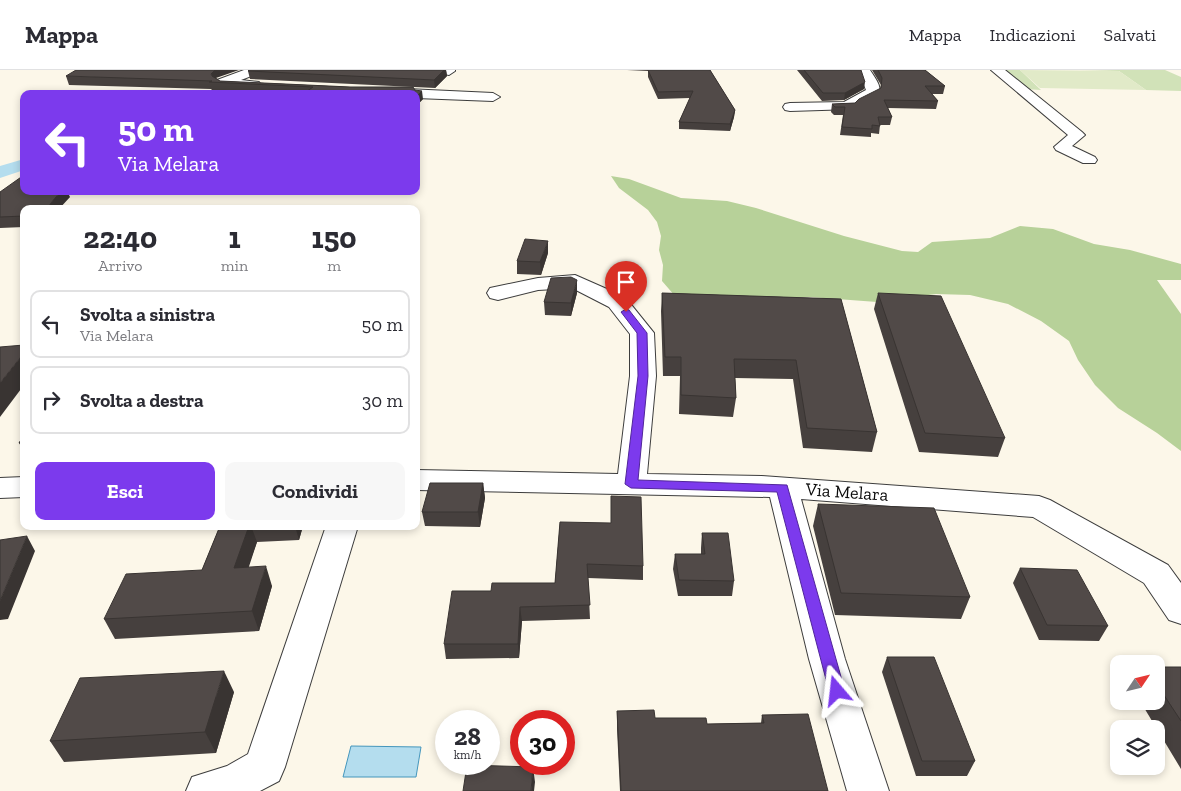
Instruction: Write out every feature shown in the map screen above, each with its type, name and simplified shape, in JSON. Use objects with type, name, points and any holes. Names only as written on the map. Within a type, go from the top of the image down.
[{"type":"street","points":[[255,70],[222,83],[270,86]]},
{"type":"street","points":[[790,107],[848,106],[851,102],[873,92],[873,87],[864,70]]},
{"type":"street","points":[[997,70],[1077,135],[1062,147],[1089,160]]},
{"type":"street","points":[[420,93],[493,97]]},
{"type":"street","points":[[498,293],[538,284],[575,282],[617,302],[642,333],[643,376],[631,484]]},
{"type":"street","name":"Via Melara","points":[[420,480],[783,488],[1039,507],[1156,574],[1181,610]]},
{"type":"street","points":[[0,488],[20,487]]},
{"type":"street","points":[[783,488],[827,659],[868,791]]},
{"type":"street","points":[[207,791],[235,783],[264,767],[341,530]]},
{"type":"green space","points":[[1004,70],[1020,70],[1041,90],[1025,89]]},
{"type":"green space","points":[[1020,70],[1119,71],[1146,90],[1040,88]]},
{"type":"green space","points":[[1080,70],[1165,70],[1181,77],[1181,91],[1146,90],[1119,71]]},
{"type":"green space","points":[[611,176],[629,179],[681,198],[727,201],[756,208],[844,236],[902,251],[918,252],[932,242],[990,238],[1020,226],[1053,229],[1094,244],[1130,250],[1181,264],[1181,280],[1157,280],[1181,314],[1181,451],[1118,408],[1095,385],[1078,360],[1069,341],[1041,321],[1008,304],[970,295],[936,294],[877,302],[810,297],[675,296],[662,281],[663,265],[659,250],[661,236],[657,222],[648,210],[619,188]]},
{"type":"water","points":[[351,746],[421,747],[416,777],[343,777]]},
{"type":"building","points":[[76,70],[215,70],[211,74],[220,81],[350,87],[413,87],[415,90],[309,90],[313,87],[209,82],[212,81],[66,76]]},
{"type":"building","points":[[249,70],[444,70],[434,80]]},
{"type":"building","points":[[648,70],[710,70],[735,110],[730,124],[679,122],[693,91],[658,92]]},
{"type":"building","points":[[804,70],[861,70],[865,82],[845,93],[823,93]]},
{"type":"building","points":[[878,70],[925,70],[945,86],[925,86],[938,101],[884,100],[892,117],[878,117],[880,126],[872,125],[872,129],[842,127],[845,107],[835,107],[832,104],[855,103],[881,88],[882,78]]},
{"type":"building","points":[[20,178],[20,195],[58,195],[49,205],[20,205],[20,216],[0,217],[0,192]]},
{"type":"building","points":[[525,239],[548,241],[540,262],[517,261]]},
{"type":"building","points":[[571,277],[577,280],[571,303],[544,302],[551,278]]},
{"type":"building","points":[[662,293],[841,299],[877,432],[807,428],[796,360],[734,359],[736,398],[681,395],[681,357],[665,357]]},
{"type":"building","points":[[878,293],[941,296],[1005,438],[925,433]]},
{"type":"building","points":[[20,345],[20,358],[0,383],[0,347]]},
{"type":"building","points":[[430,483],[483,483],[478,512],[422,512]]},
{"type":"building","points":[[611,496],[641,497],[643,566],[587,564],[590,605],[520,607],[518,644],[444,644],[452,591],[491,591],[492,583],[555,583],[560,522],[611,523]]},
{"type":"building","points":[[818,504],[934,508],[970,597],[841,593]]},
{"type":"building","points":[[218,530],[248,530],[234,568],[266,566],[252,611],[104,619],[126,574],[202,570]]},
{"type":"building","points":[[702,533],[728,533],[734,581],[679,580],[675,554],[705,554]]},
{"type":"building","points":[[27,536],[0,601],[0,540]]},
{"type":"building","points":[[1020,568],[1077,570],[1108,626],[1047,625]]},
{"type":"building","points":[[887,657],[934,657],[975,761],[922,761]]},
{"type":"building","points":[[1165,667],[1181,667],[1181,721],[1165,697]]},
{"type":"building","points":[[224,671],[205,732],[50,741],[80,678]]},
{"type":"building","points":[[654,710],[655,718],[706,718],[707,724],[764,723],[762,715],[808,714],[828,791],[621,791],[617,711]]},
{"type":"building","points":[[500,766],[510,766],[510,775],[532,775],[531,791],[463,791],[465,775],[500,775]]},
{"type":"waterway","points":[[0,172],[20,165]]},
{"type":"route","points":[[626,312],[642,333],[643,376],[631,484],[783,488],[837,691]]}]
